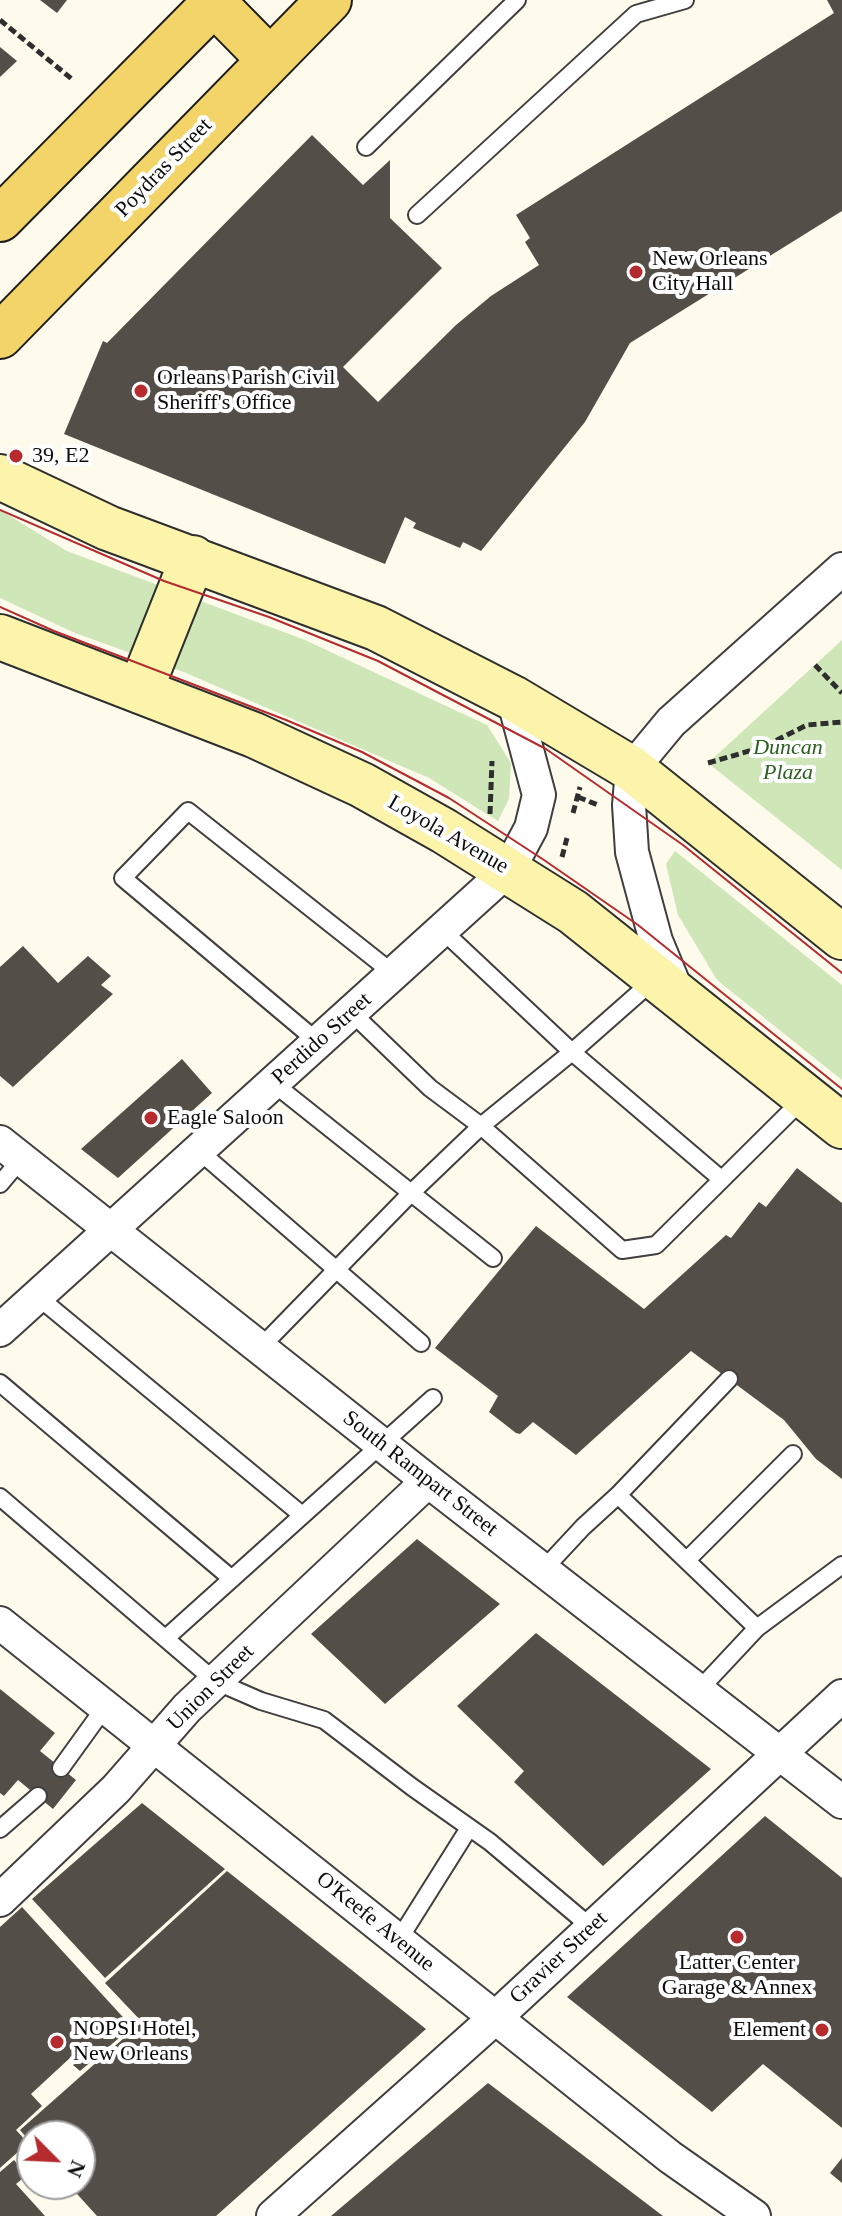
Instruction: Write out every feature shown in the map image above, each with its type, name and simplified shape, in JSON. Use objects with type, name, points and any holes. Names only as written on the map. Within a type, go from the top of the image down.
[{"type":"main road","name":"Poydras Street","points":[[0,336],[329,0]]},
{"type":"main road","points":[[0,219],[216,2],[270,60]]},
{"type":"main road","points":[[0,477],[108,528],[376,628],[513,698],[632,769],[842,937]]},
{"type":"main road","points":[[140,691],[193,558]]},
{"type":"main road","name":"Loyola Avenue","points":[[0,637],[254,735],[362,785],[509,869],[573,912],[842,1126]]},
{"type":"street","points":[[667,986],[632,852],[629,805],[632,769],[671,722],[842,569]]},
{"type":"street","name":"Perdido Street","points":[[0,1330],[509,869],[531,828],[539,795],[513,698]]},
{"type":"street","name":"South Rampart Street","points":[[10,1151],[842,1802]]},
{"type":"street","name":"Union Street","points":[[0,1900],[116,1789],[187,1708],[428,1481]]},
{"type":"street","name":"O'Keefe Avenue","points":[[0,1623],[670,2157],[754,2216]]},
{"type":"street","name":"Gravier Street","points":[[273,2216],[495,2018],[842,1696]]},
{"type":"lane","points":[[366,147],[517,0]]},
{"type":"lane","points":[[417,215],[636,14],[685,0]]},
{"type":"lane","points":[[318,1042],[123,878],[188,811],[394,974]]},
{"type":"lane","points":[[442,930],[572,1052],[721,1179]]},
{"type":"lane","points":[[260,1348],[481,1126],[572,1052],[667,986]]},
{"type":"lane","points":[[351,1012],[430,1088],[481,1126],[622,1250],[656,1245],[806,1096]]},
{"type":"lane","points":[[273,1083],[493,1258]]},
{"type":"lane","points":[[198,1150],[421,1343]]},
{"type":"lane","points":[[0,1184],[10,1151]]},
{"type":"lane","points":[[37,1296],[302,1515]]},
{"type":"lane","points":[[543,1570],[729,1379]]},
{"type":"lane","points":[[0,1383],[232,1579]]},
{"type":"lane","points":[[166,1638],[433,1398]]},
{"type":"lane","points":[[687,1560],[793,1454]]},
{"type":"lane","points":[[618,1495],[757,1628]]},
{"type":"lane","points":[[0,1497],[215,1681],[261,1701],[324,1720],[490,1842],[592,1928]]},
{"type":"lane","points":[[699,1690],[757,1628],[842,1565]]},
{"type":"lane","points":[[61,1768],[105,1707]]},
{"type":"lane","points":[[0,1829],[38,1796]]},
{"type":"lane","points":[[398,1941],[469,1828]]},
{"type":"path","points":[[0,20],[73,80]]},
{"type":"path","points":[[815,665],[842,693]]},
{"type":"path","points":[[708,763],[763,747],[807,725],[842,722]]},
{"type":"path","points":[[490,814],[492,759]]},
{"type":"path","points":[[578,797],[602,807]]},
{"type":"green space","points":[[0,510],[67,551],[305,640],[487,725],[511,763],[509,799],[498,821],[429,778],[186,673],[75,633],[0,598]]},
{"type":"green space","name":"Duncan Plaza","points":[[842,640],[842,870],[708,763]]},
{"type":"green space","points":[[675,851],[842,985],[842,1080],[717,980],[678,915],[666,864]]},
{"type":"building","points":[[40,0],[67,0],[57,13]]},
{"type":"building","points":[[827,0],[842,0],[842,211],[630,343],[585,422],[481,551],[463,542],[460,548],[413,528],[416,523],[405,517],[385,564],[64,434],[103,341],[107,343],[312,135],[363,185],[390,160],[390,218],[442,268],[343,367],[378,402],[456,325],[491,296],[539,265],[525,242],[530,238],[516,215],[834,13]]},
{"type":"building","points":[[0,47],[17,61],[0,77]]},
{"type":"building","points":[[23,946],[58,983],[88,956],[111,976],[101,985],[113,994],[13,1087],[0,1076],[0,967]]},
{"type":"building","name":"Eagle Saloon","points":[[182,1059],[212,1093],[118,1178],[81,1149]]},
{"type":"building","points":[[797,1168],[842,1203],[842,1479],[816,1459],[784,1420],[691,1351],[576,1455],[533,1422],[520,1434],[516,1433],[489,1412],[498,1396],[435,1348],[536,1226],[644,1309],[726,1235],[731,1238],[759,1202],[766,1207]]},
{"type":"building","points":[[417,1539],[500,1604],[385,1704],[311,1634]]},
{"type":"building","points":[[536,1633],[711,1769],[603,1866],[514,1782],[524,1771],[457,1706]]},
{"type":"building","points":[[0,1689],[55,1733],[40,1751],[76,1780],[53,1809],[18,1780],[4,1796],[0,1793]]},
{"type":"building","points":[[142,1803],[225,1869],[105,1978],[32,1899]]},
{"type":"building","name":"Latter Center Garage & Annex","points":[[765,1816],[842,1878],[842,2128],[763,2064],[712,2112],[567,1997]]},
{"type":"building","points":[[227,1871],[426,2029],[216,2216],[97,2216],[82,2200],[96,2200],[96,2120],[31,2120],[142,2022],[105,1983]]},
{"type":"building","name":"NOPSI Hotel, New Orleans","points":[[22,1907],[132,2027],[80,2071],[73,2065],[76,2063],[71,2057],[31,2094],[42,2106],[27,2120],[16,2120],[16,2154],[0,2168],[0,1927]]},
{"type":"building","points":[[488,2083],[663,2216],[331,2216]]},
{"type":"building","points":[[842,2158],[842,2183],[830,2173]]},
{"type":"building","points":[[14,2160],[16,2200],[30,2200],[45,2216],[0,2216],[0,2172]]},
{"type":"tram line","points":[[0,510],[164,581],[269,617],[378,661],[546,749],[683,845],[842,973]]},
{"type":"tram line","points":[[0,607],[362,752],[449,798],[638,925],[842,1089]]},
{"type":"place","name":"New Orleans City Hall","points":[[636,272]]},
{"type":"place","name":"Orleans Parish Civil Sheriff's Office","points":[[141,391]]},
{"type":"place","name":"39, E2","points":[[16,456]]},
{"type":"place","name":"Eagle Saloon","points":[[151,1118]]},
{"type":"place","name":"Latter Center Garage & Annex","points":[[737,1937]]},
{"type":"place","name":"Element","points":[[822,2030]]},
{"type":"place","name":"NOPSI Hotel, New Orleans","points":[[57,2042]]}]
